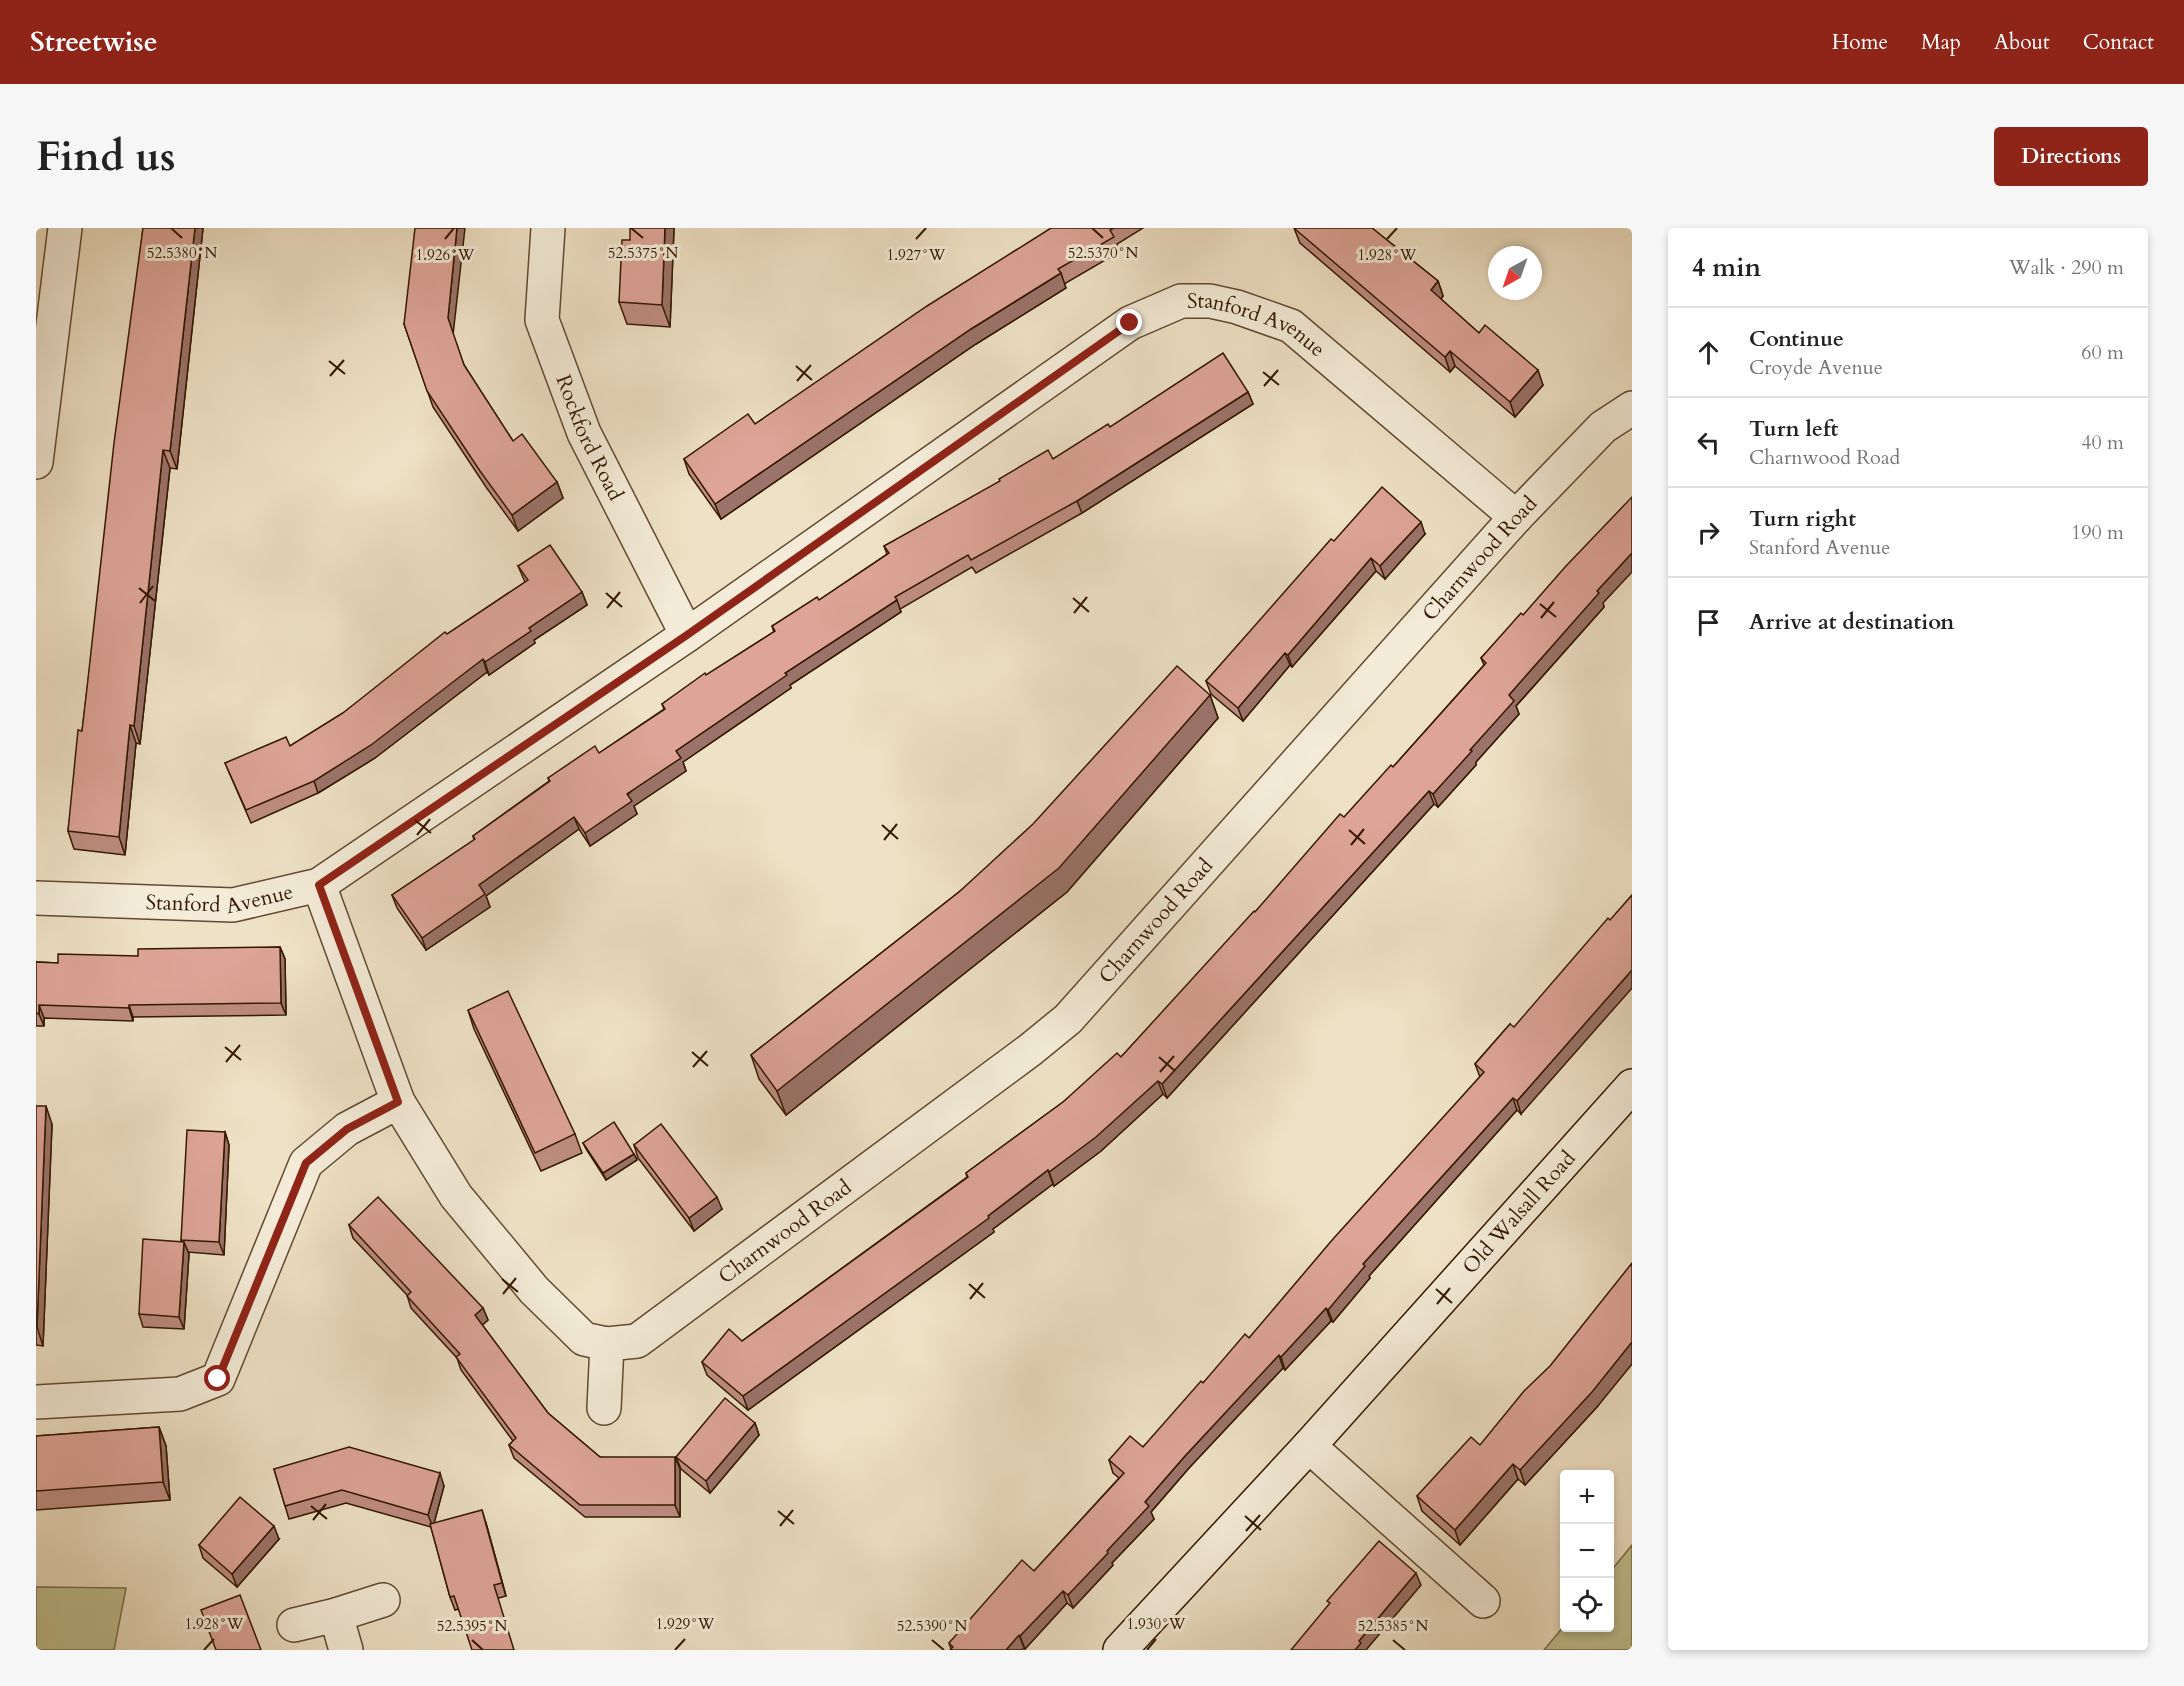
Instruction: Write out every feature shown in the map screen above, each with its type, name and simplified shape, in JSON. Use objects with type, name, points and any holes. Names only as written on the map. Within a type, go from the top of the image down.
[{"type":"street","points":[[36,462],[65,228]]},
{"type":"street","name":"Rockford Road","points":[[548,228],[542,320],[584,434],[687,635]]},
{"type":"street","name":"Stanford Avenue","points":[[36,898],[232,905],[319,885],[687,635],[1130,323],[1181,302],[1210,301],[1237,307],[1291,326],[1516,517]]},
{"type":"street","name":"Charnwood Road","points":[[319,885],[398,1102],[456,1196],[534,1290],[584,1339],[607,1344],[638,1341],[1030,1050],[1068,1019],[1516,517],[1603,427],[1632,408]]},
{"type":"street","name":"Old Walsall Road","points":[[1120,1650],[1309,1446],[1632,1086]]},
{"type":"street","points":[[36,1402],[180,1394],[218,1379],[306,1163],[347,1129],[398,1102]]},
{"type":"street","points":[[604,1408],[607,1344]]},
{"type":"street","points":[[1309,1446],[1483,1601]]},
{"type":"street","points":[[294,1625],[336,1616],[383,1600]]},
{"type":"street","points":[[336,1616],[346,1650]]},
{"type":"green space","points":[[1632,1545],[1632,1650],[1544,1650],[1560,1631],[1614,1632],[1614,1567]]},
{"type":"green space","points":[[36,1587],[126,1588],[114,1650],[36,1650]]},
{"type":"building","points":[[143,228],[195,228],[170,451],[163,450],[134,726],[130,725],[119,837],[68,831],[78,730],[82,731],[114,443]]},
{"type":"building","points":[[415,228],[457,228],[448,318],[464,365],[513,441],[522,434],[557,482],[512,515],[427,391],[404,324]]},
{"type":"building","points":[[630,228],[665,228],[662,305],[619,302],[622,240],[630,240]]},
{"type":"building","points":[[1051,228],[1114,228],[1110,230],[1114,237],[1058,269],[1061,273],[971,329],[715,504],[684,459],[748,414],[755,424],[927,306]]},
{"type":"building","points":[[1295,228],[1372,228],[1438,281],[1431,290],[1479,333],[1485,325],[1538,370],[1510,402],[1450,351],[1445,357]]},
{"type":"building","points":[[1223,353],[1248,392],[1077,501],[971,560],[968,555],[895,597],[897,600],[785,673],[787,675],[676,751],[681,758],[627,794],[632,801],[585,833],[574,817],[479,885],[485,894],[422,938],[392,895],[475,839],[473,836],[550,781],[548,778],[595,746],[599,753],[665,709],[662,704],[705,673],[706,675],[775,631],[772,626],[817,597],[819,600],[889,553],[884,546],[1000,481],[999,479],[1048,450],[1053,459],[1108,424],[1110,427]]},
{"type":"building","points":[[1382,487],[1421,522],[1380,566],[1371,558],[1288,655],[1285,653],[1238,708],[1206,681],[1331,539],[1334,541]]},
{"type":"building","points":[[1632,497],[1632,553],[1509,695],[1514,701],[1433,794],[1429,791],[1162,1084],[1158,1081],[1096,1137],[1049,1172],[1048,1170],[988,1216],[989,1218],[743,1396],[702,1362],[729,1329],[742,1341],[968,1177],[966,1173],[1063,1102],[1117,1053],[1121,1057],[1255,912],[1340,814],[1344,817],[1391,765],[1393,767],[1486,663],[1481,658]]},
{"type":"building","points":[[550,545],[582,592],[529,628],[531,631],[485,662],[483,659],[371,745],[314,781],[246,810],[225,763],[286,737],[290,746],[343,713],[445,632],[447,634],[528,580],[518,566]]},
{"type":"building","points":[[1177,666],[1210,695],[1059,868],[777,1091],[751,1055],[959,892],[1033,824]]},
{"type":"building","points":[[1632,895],[1632,970],[1517,1101],[1513,1098],[1363,1264],[1365,1266],[1328,1310],[1326,1308],[1281,1357],[1279,1355],[1185,1456],[1145,1502],[1149,1506],[1068,1595],[1063,1591],[1006,1650],[950,1650],[953,1647],[949,1643],[1022,1560],[1034,1571],[1124,1473],[1109,1460],[1130,1436],[1143,1447],[1245,1334],[1249,1338],[1333,1239],[1484,1072],[1475,1064],[1510,1024],[1514,1027],[1608,918],[1610,920]]},
{"type":"building","points":[[280,947],[281,1003],[129,1005],[129,1008],[39,1005],[39,1014],[36,1013],[36,962],[58,963],[58,954],[138,956],[138,949]]},
{"type":"building","points":[[508,991],[575,1134],[535,1153],[468,1010]]},
{"type":"building","points":[[36,1106],[46,1106],[37,1327],[36,1327]]},
{"type":"building","points":[[614,1122],[634,1154],[603,1173],[583,1143]]},
{"type":"building","points":[[661,1124],[717,1197],[689,1218],[634,1145]]},
{"type":"building","points":[[187,1130],[225,1132],[219,1242],[181,1240]]},
{"type":"building","points":[[378,1197],[483,1308],[475,1315],[548,1413],[600,1457],[675,1457],[675,1505],[580,1505],[509,1445],[516,1438],[456,1357],[460,1354],[407,1296],[411,1292],[349,1225]]},
{"type":"building","points":[[143,1239],[184,1242],[179,1317],[139,1314]]},
{"type":"building","points":[[1632,1263],[1632,1342],[1592,1392],[1520,1470],[1513,1464],[1455,1530],[1417,1496],[1471,1437],[1480,1445],[1524,1391],[1550,1366]]},
{"type":"building","points":[[725,1398],[755,1423],[706,1481],[676,1457]]},
{"type":"building","points":[[159,1427],[163,1482],[36,1491],[36,1436]]},
{"type":"building","points":[[349,1447],[440,1473],[428,1515],[342,1490],[285,1506],[274,1469]]},
{"type":"building","points":[[240,1497],[274,1526],[232,1574],[199,1545]]},
{"type":"building","points":[[482,1510],[502,1583],[494,1585],[514,1650],[472,1650],[454,1596],[450,1597],[430,1524]]},
{"type":"building","points":[[1379,1541],[1416,1573],[1359,1641],[1361,1643],[1355,1650],[1291,1650],[1330,1603],[1327,1601]]},
{"type":"building","points":[[240,1595],[261,1650],[216,1650],[201,1610]]},
{"type":"route","points":[[218,1379],[241,1328],[306,1163],[347,1129],[398,1102],[319,885],[687,635],[1130,323]]}]
